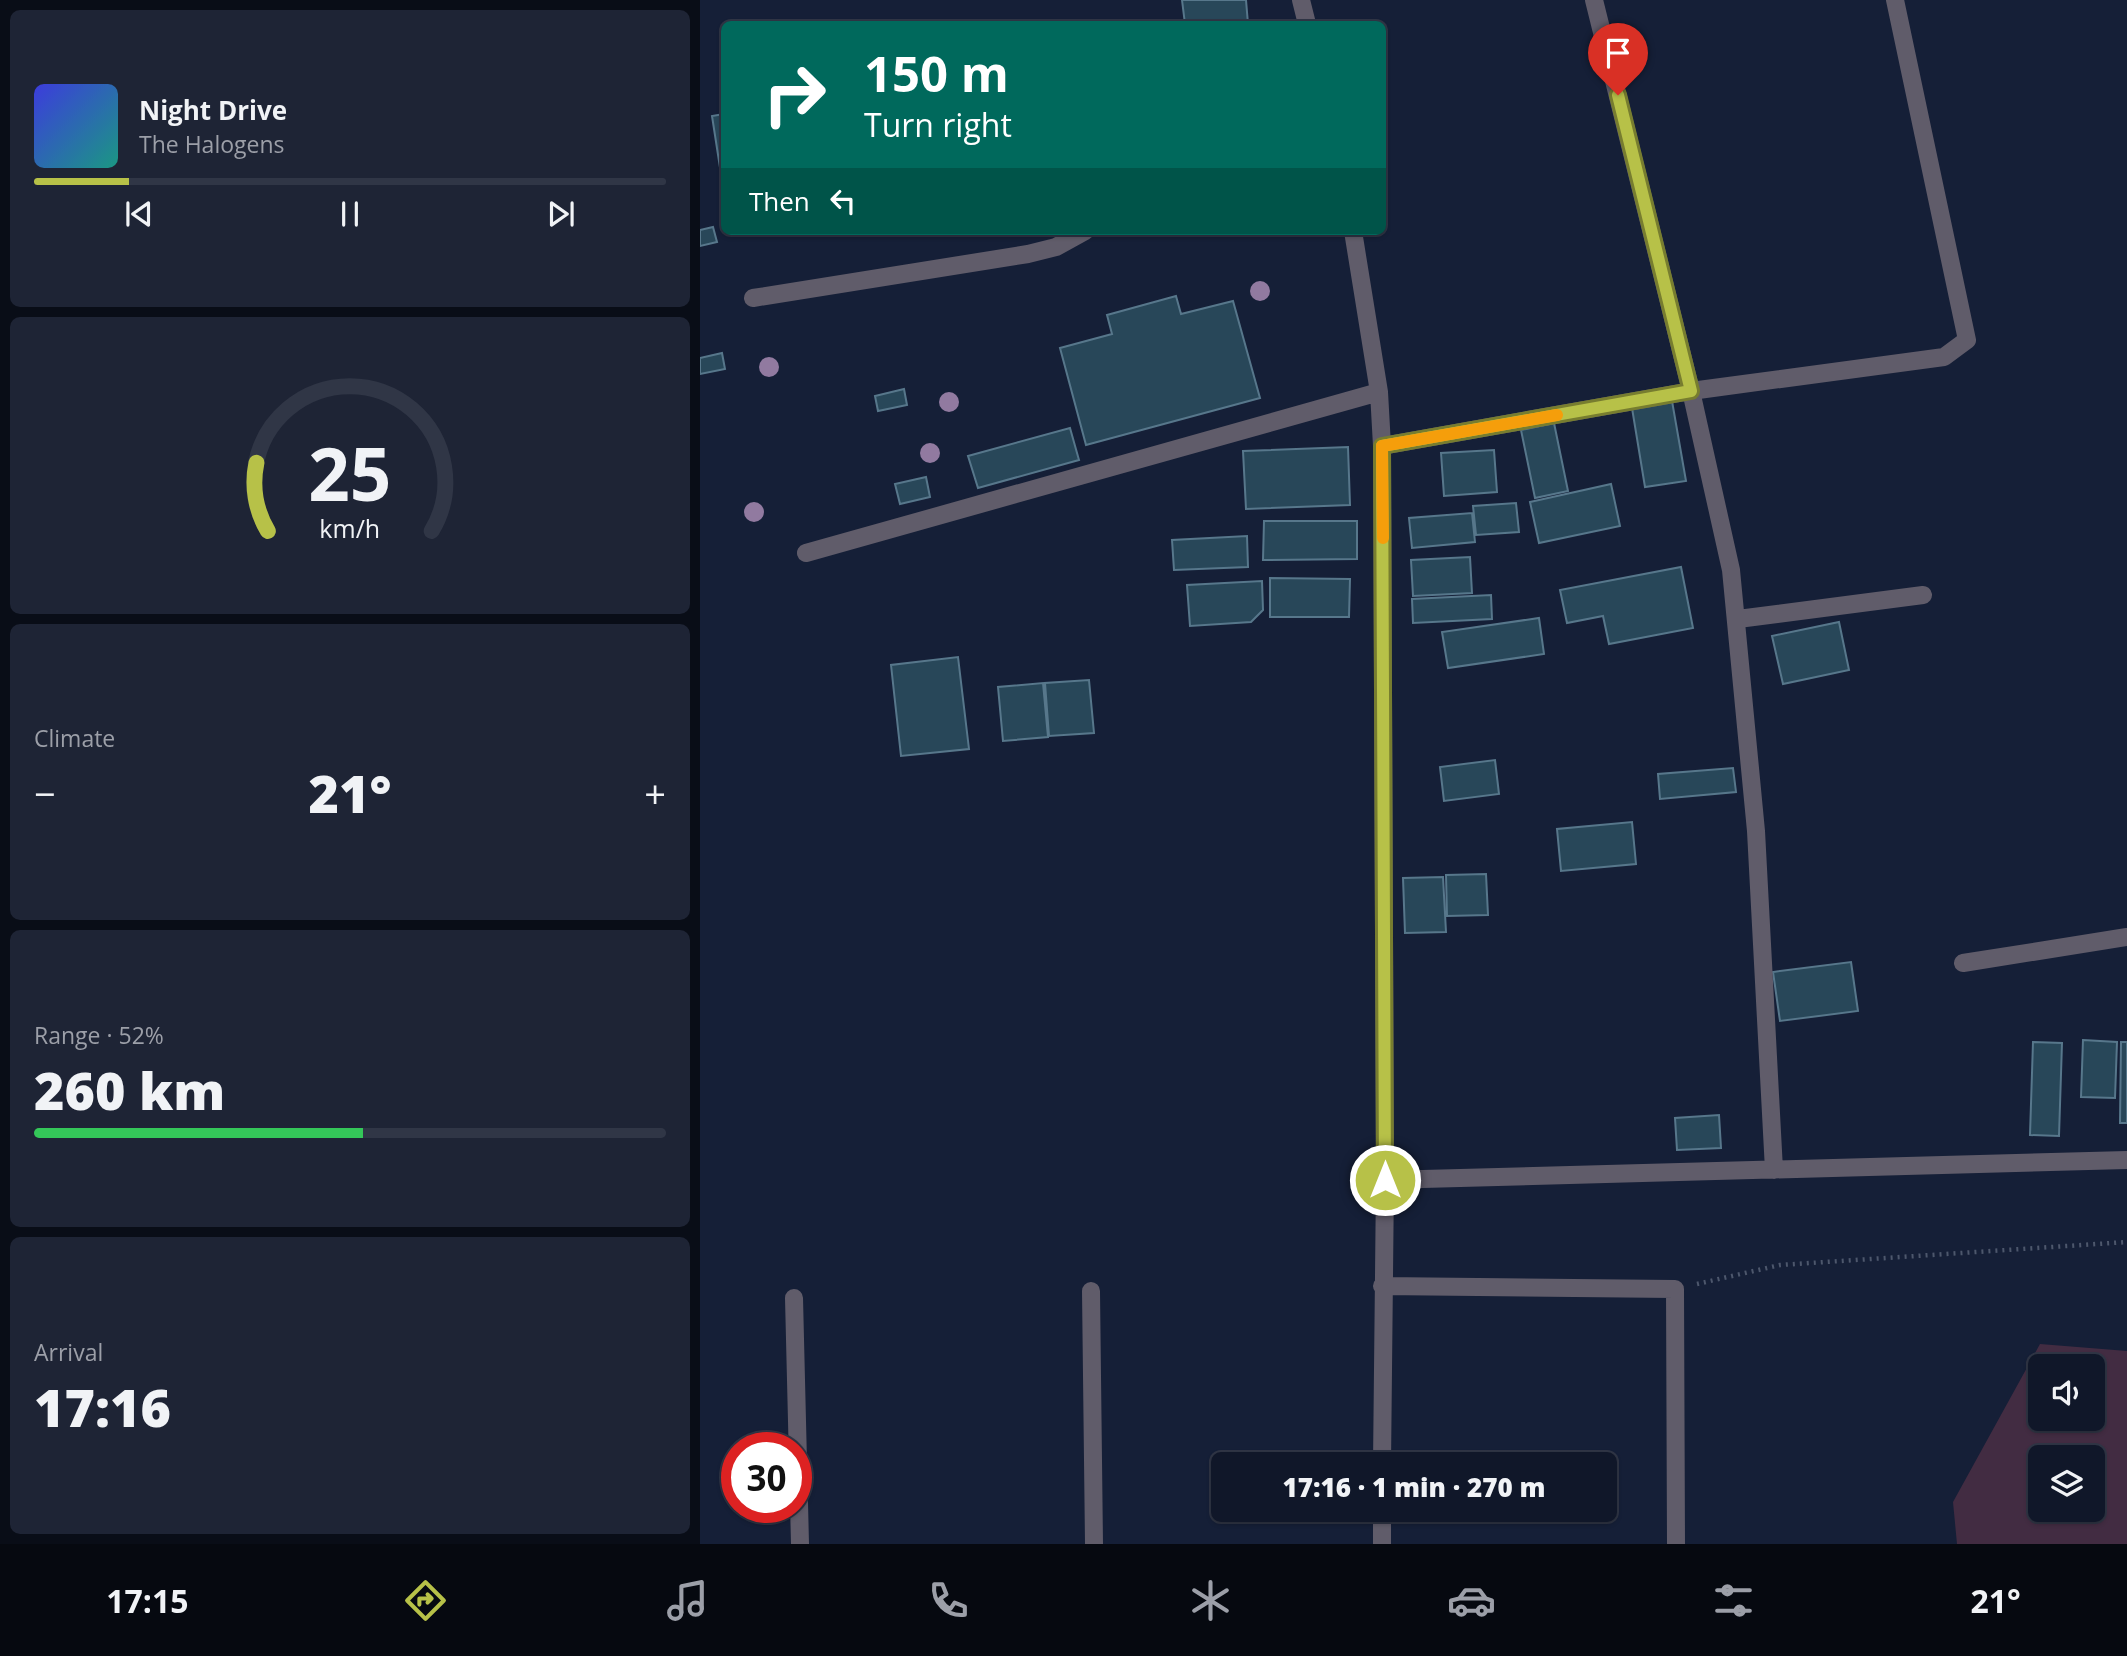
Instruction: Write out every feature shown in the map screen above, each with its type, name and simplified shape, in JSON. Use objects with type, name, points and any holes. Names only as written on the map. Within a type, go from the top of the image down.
[{"type":"street","points":[[1301,0],[1306,21]]},
{"type":"street","points":[[1594,0],[1691,391],[1731,570],[1738,620],[1756,831],[1774,1170]]},
{"type":"street","points":[[1382,446],[1691,391],[1944,357],[1967,340],[1895,0]]},
{"type":"street","points":[[753,298],[1028,254],[1056,247],[1078,235]]},
{"type":"street","points":[[1354,235],[1379,392],[1382,446],[1385,1180],[1382,1452]]},
{"type":"street","points":[[806,553],[1379,392]]},
{"type":"street","points":[[1738,620],[1923,595]]},
{"type":"street","points":[[1963,962],[2127,937]]},
{"type":"street","points":[[1385,1180],[2127,1160]]},
{"type":"street","points":[[1382,1286],[1675,1289],[1676,1544]]},
{"type":"street","points":[[1091,1291],[1094,1544]]},
{"type":"street","points":[[794,1297],[800,1544]]},
{"type":"street","points":[[1382,1522],[1382,1544]]},
{"type":"path","points":[[1675,1289],[1780,1265],[2127,1242]]},
{"type":"shaded area","points":[[2040,1344],[2127,1351],[2127,1544],[1957,1544],[1953,1502],[2028,1366],[2028,1431],[2105,1431],[2105,1354],[2034,1354]]},
{"type":"building","points":[[1182,0],[1246,0],[1248,21],[1185,21]]},
{"type":"building","points":[[721,114],[721,174],[712,116]]},
{"type":"building","points":[[713,227],[717,242],[700,246],[700,230]]},
{"type":"building","points":[[1176,296],[1181,314],[1233,301],[1260,398],[1086,445],[1060,348],[1112,334],[1107,315]]},
{"type":"building","points":[[722,353],[725,369],[700,374],[700,358]]},
{"type":"building","points":[[904,389],[907,405],[878,411],[875,396]]},
{"type":"building","points":[[1672,401],[1686,481],[1645,487],[1632,408]]},
{"type":"building","points":[[1554,423],[1568,491],[1535,498],[1521,430]]},
{"type":"building","points":[[1070,428],[1079,460],[978,488],[968,456]]},
{"type":"building","points":[[1348,447],[1350,505],[1246,509],[1243,451]]},
{"type":"building","points":[[1494,450],[1497,492],[1444,496],[1441,453]]},
{"type":"building","points":[[926,477],[930,497],[900,504],[895,484]]},
{"type":"building","points":[[1611,484],[1620,526],[1539,543],[1530,502]]},
{"type":"building","points":[[1516,503],[1519,532],[1476,535],[1473,506]]},
{"type":"building","points":[[1472,513],[1475,542],[1412,548],[1409,518]]},
{"type":"building","points":[[1264,521],[1357,521],[1357,559],[1263,560]]},
{"type":"building","points":[[1247,536],[1248,567],[1174,570],[1172,540]]},
{"type":"building","points":[[1470,557],[1472,593],[1413,596],[1411,560]]},
{"type":"building","points":[[1681,567],[1693,628],[1609,644],[1603,616],[1567,623],[1560,590]]},
{"type":"building","points":[[1270,578],[1350,579],[1349,617],[1270,617]]},
{"type":"building","points":[[1262,581],[1263,610],[1251,622],[1190,626],[1187,585]]},
{"type":"building","points":[[1491,595],[1492,619],[1413,623],[1412,599]]},
{"type":"building","points":[[1539,618],[1544,654],[1448,668],[1442,632]]},
{"type":"building","points":[[1839,622],[1849,670],[1783,684],[1772,636]]},
{"type":"building","points":[[958,657],[969,749],[901,756],[891,665]]},
{"type":"building","points":[[1089,680],[1094,733],[1049,736],[1045,683]]},
{"type":"building","points":[[1043,683],[1048,737],[1003,741],[998,687]]},
{"type":"building","points":[[1495,760],[1499,794],[1444,801],[1440,767]]},
{"type":"building","points":[[1733,768],[1736,792],[1660,799],[1658,774]]},
{"type":"building","points":[[1632,822],[1636,864],[1561,871],[1557,829]]},
{"type":"building","points":[[1486,874],[1488,915],[1447,916],[1446,875]]},
{"type":"building","points":[[1443,877],[1446,932],[1405,933],[1403,878]]},
{"type":"building","points":[[1851,962],[1858,1011],[1780,1021],[1773,972]]},
{"type":"building","points":[[2083,1040],[2117,1042],[2115,1098],[2081,1097]]},
{"type":"building","points":[[2033,1042],[2062,1043],[2059,1136],[2030,1135]]},
{"type":"building","points":[[2121,1042],[2127,1042],[2127,1123],[2120,1123]]},
{"type":"building","points":[[1719,1115],[1721,1148],[1677,1150],[1675,1118]]},
{"type":"slow traffic","points":[[1383,538],[1382,446],[1557,415]]},
{"type":"route","points":[[1385,1180],[1382,446],[1691,391],[1618,95]]}]
